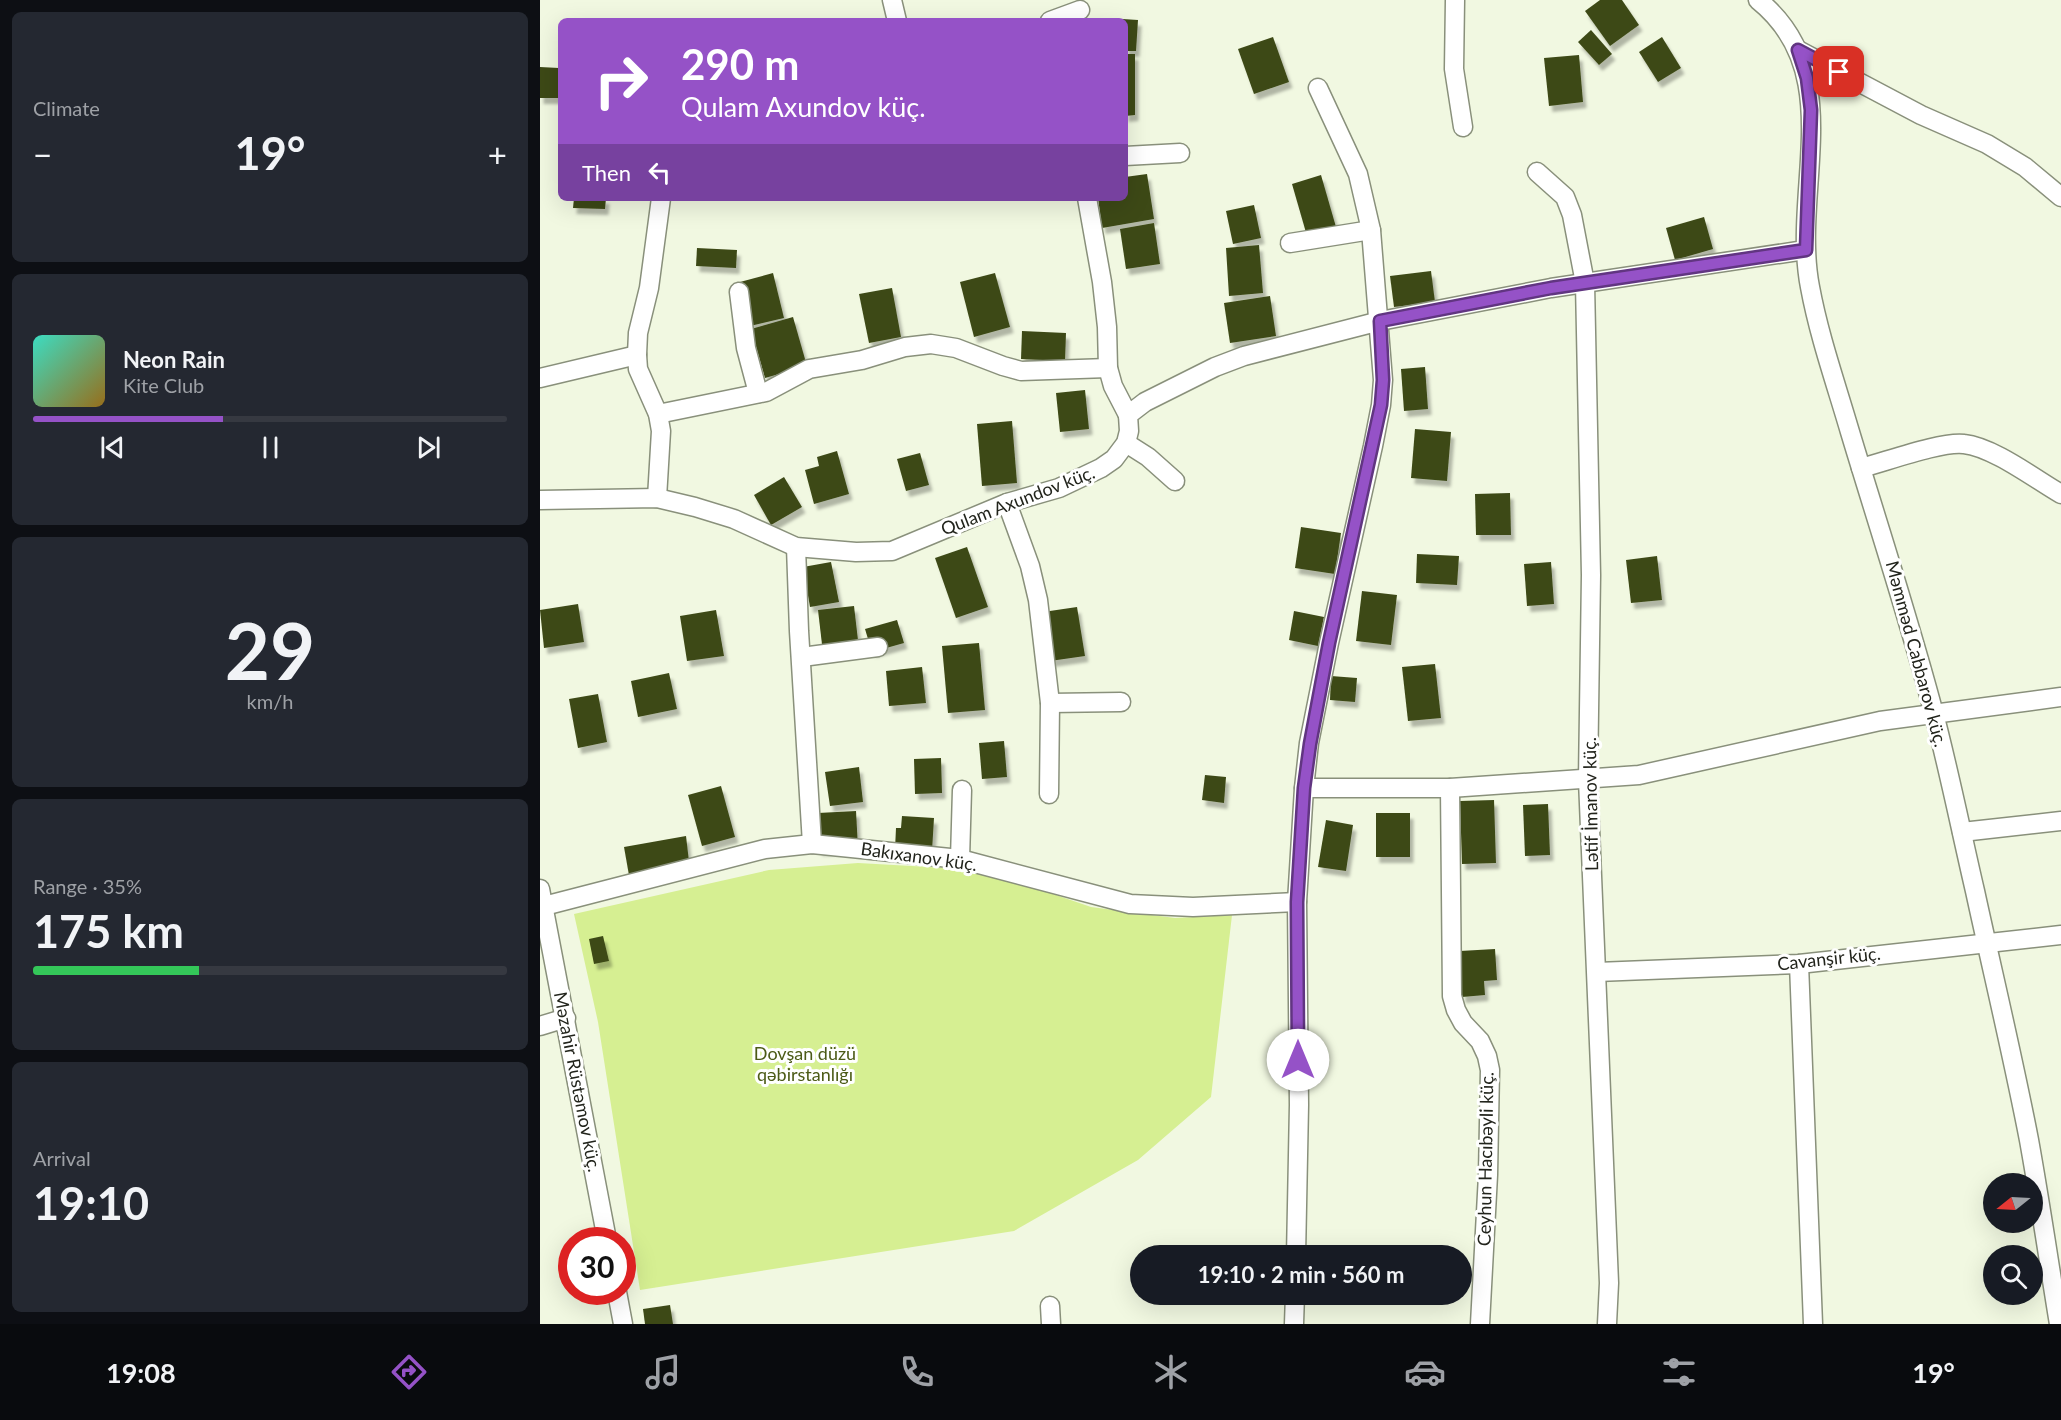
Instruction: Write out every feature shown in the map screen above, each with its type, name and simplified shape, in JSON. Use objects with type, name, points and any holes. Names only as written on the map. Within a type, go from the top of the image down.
[{"type":"street","points":[[892,0],[896,18]]},
{"type":"street","points":[[1455,0],[1454,69],[1462,127]]},
{"type":"street","name":"Məmməd Cabbarov küç.","points":[[1758,0],[1772,11],[1786,29],[1798,50],[1807,78],[1811,110],[1806,250],[1813,303],[1861,468],[1893,566],[1934,714],[1962,832],[2028,1139],[2059,1324]]},
{"type":"street","points":[[1058,18],[1080,10]]},
{"type":"street","points":[[1798,50],[1920,115],[1987,144],[2025,167],[2061,197]]},
{"type":"street","points":[[1296,1245],[1299,1105],[1297,902],[1304,788],[1327,654],[1381,405],[1383,380],[1371,230],[1358,174],[1318,88]]},
{"type":"street","points":[[1128,156],[1180,153]]},
{"type":"street","name":"Lətif İmanov küç.","points":[[1537,172],[1565,197],[1572,215],[1585,283],[1591,574],[1588,780],[1609,1283],[1607,1324]]},
{"type":"street","points":[[657,498],[661,431],[658,414],[638,369],[637,356],[638,333],[649,288],[661,201]]},
{"type":"street","points":[[1088,201],[1102,282],[1108,368],[1113,386],[1128,415],[1129,431],[1126,443],[1148,457],[1175,481]]},
{"type":"street","points":[[1290,243],[1371,230]]},
{"type":"street","points":[[1128,415],[1144,402],[1215,367],[1244,356],[1380,321],[1585,283],[1806,250]]},
{"type":"street","points":[[739,292],[746,348],[758,393]]},
{"type":"street","points":[[658,414],[766,392],[809,369],[862,360],[905,347],[931,344],[956,348],[1021,371],[1108,368]]},
{"type":"street","points":[[540,378],[637,356]]},
{"type":"street","name":"Qulam Axundov küç.","points":[[540,500],[657,498],[734,519],[796,546],[856,552],[892,551],[1007,503],[1059,488],[1101,468],[1114,459],[1126,443]]},
{"type":"street","points":[[1861,468],[1941,446],[1962,443],[1979,448],[2011,464],[2061,494]]},
{"type":"street","points":[[1007,503],[1030,566],[1038,600],[1050,703],[1049,794]]},
{"type":"street","points":[[796,546],[812,844]]},
{"type":"street","points":[[802,657],[878,647]]},
{"type":"street","points":[[1304,788],[1450,788],[1639,775],[1880,721],[2061,697]]},
{"type":"street","points":[[1050,703],[1121,702]]},
{"type":"street","name":"Ceyhun Hacıbəyli küç.","points":[[1450,788],[1452,996],[1463,1023],[1480,1041],[1490,1070],[1488,1175],[1480,1324]]},
{"type":"street","points":[[960,859],[962,790]]},
{"type":"street","points":[[1962,832],[2061,821]]},
{"type":"street","name":"Bakıxanov küç.","points":[[542,898],[765,849],[812,844],[960,859],[1130,904],[1193,908],[1297,902]]},
{"type":"street","name":"Məzahir Rüstəmov küç.","points":[[542,898],[605,1227]]},
{"type":"street","name":"Cavanşir küç.","points":[[1597,972],[1799,964],[2061,935]]},
{"type":"street","points":[[1799,964],[1813,1324]]},
{"type":"street","points":[[540,1026],[566,1018]]},
{"type":"street","points":[[619,1305],[623,1324]]},
{"type":"street","points":[[1294,1324],[1295,1305]]},
{"type":"green space","name":"Dovşan düzü qəbirstanlığı","points":[[858,863],[983,870],[1091,907],[1175,918],[1232,915],[1211,1097],[1138,1160],[1014,1231],[640,1290],[636,1264],[636,1227],[630,1227],[598,1022],[574,914],[769,870]]},
{"type":"building","points":[[1600,0],[1622,0],[1639,25],[1610,46],[1585,11]]},
{"type":"building","points":[[1128,19],[1138,20],[1136,51],[1128,51]]},
{"type":"building","points":[[1591,30],[1612,54],[1599,65],[1578,42]]},
{"type":"building","points":[[1273,37],[1289,82],[1254,94],[1238,49]]},
{"type":"building","points":[[1662,37],[1681,68],[1658,82],[1639,52]]},
{"type":"building","points":[[1128,54],[1135,54],[1135,115],[1128,116]]},
{"type":"building","points":[[1579,55],[1583,102],[1549,106],[1544,58]]},
{"type":"building","points":[[540,67],[558,68],[558,98],[540,98]]},
{"type":"building","points":[[1147,174],[1154,219],[1102,228],[1098,201],[1128,201],[1128,177]]},
{"type":"building","points":[[1321,175],[1336,227],[1307,236],[1292,184]]},
{"type":"building","points":[[574,201],[606,201],[605,209],[573,208]]},
{"type":"building","points":[[1254,205],[1261,238],[1233,244],[1226,211]]},
{"type":"building","points":[[1704,217],[1713,249],[1675,260],[1666,228]]},
{"type":"building","points":[[1154,223],[1160,264],[1126,269],[1120,229]]},
{"type":"building","points":[[1259,245],[1263,293],[1229,296],[1226,248]]},
{"type":"building","points":[[697,248],[737,250],[736,268],[696,266]]},
{"type":"building","points":[[1431,271],[1435,302],[1394,307],[1390,276]]},
{"type":"building","points":[[773,273],[784,318],[750,326],[740,282]]},
{"type":"building","points":[[995,273],[1010,327],[974,337],[960,282]]},
{"type":"building","points":[[892,288],[901,337],[869,343],[859,294]]},
{"type":"building","points":[[1270,296],[1276,336],[1230,343],[1224,303]]},
{"type":"building","points":[[793,317],[807,366],[765,378],[751,329]]},
{"type":"building","points":[[1022,331],[1066,333],[1065,361],[1021,359]]},
{"type":"building","points":[[1425,367],[1428,409],[1404,411],[1401,369]]},
{"type":"building","points":[[1085,390],[1089,429],[1060,432],[1056,393]]},
{"type":"building","points":[[1012,421],[1017,483],[982,486],[977,424]]},
{"type":"building","points":[[1415,429],[1451,432],[1447,481],[1411,478]]},
{"type":"building","points":[[837,451],[849,494],[814,504],[805,470],[819,466],[817,457]]},
{"type":"building","points":[[920,453],[929,485],[906,491],[897,459]]},
{"type":"building","points":[[784,477],[802,507],[771,525],[754,495]]},
{"type":"building","points":[[1510,493],[1511,535],[1476,535],[1475,494]]},
{"type":"building","points":[[1301,527],[1341,533],[1335,574],[1295,568]]},
{"type":"building","points":[[967,547],[988,607],[956,618],[935,558]]},
{"type":"building","points":[[1417,554],[1459,556],[1457,585],[1416,583]]},
{"type":"building","points":[[1657,556],[1662,600],[1631,603],[1626,560]]},
{"type":"building","points":[[831,562],[839,602],[810,607],[803,567]]},
{"type":"building","points":[[1551,562],[1554,604],[1527,606],[1524,564]]},
{"type":"building","points":[[1362,591],[1397,595],[1391,645],[1356,641]]},
{"type":"building","points":[[578,604],[584,642],[544,648],[540,610]]},
{"type":"building","points":[[854,606],[859,649],[823,653],[818,610]]},
{"type":"building","points":[[1077,607],[1085,656],[1050,661],[1043,612]]},
{"type":"building","points":[[716,610],[724,656],[687,661],[680,616]]},
{"type":"building","points":[[1294,611],[1324,617],[1318,646],[1289,640]]},
{"type":"building","points":[[897,620],[904,643],[872,652],[865,629]]},
{"type":"building","points":[[979,643],[985,710],[948,713],[942,646]]},
{"type":"building","points":[[1435,664],[1441,718],[1408,721],[1402,667]]},
{"type":"building","points":[[922,667],[926,703],[889,706],[886,671]]},
{"type":"building","points":[[669,673],[677,709],[638,717],[631,681]]},
{"type":"building","points":[[1331,676],[1357,678],[1355,702],[1330,700]]},
{"type":"building","points":[[598,694],[607,742],[578,748],[569,699]]},
{"type":"building","points":[[1004,741],[1007,777],[982,779],[979,743]]},
{"type":"building","points":[[941,758],[942,793],[915,794],[914,759]]},
{"type":"building","points":[[859,767],[863,802],[830,806],[825,772]]},
{"type":"building","points":[[1205,775],[1226,777],[1224,803],[1202,800]]},
{"type":"building","points":[[721,786],[735,837],[702,846],[688,795]]},
{"type":"building","points":[[1494,800],[1496,863],[1462,864],[1460,801]]},
{"type":"building","points":[[1548,804],[1550,855],[1525,856],[1523,805]]},
{"type":"building","points":[[856,811],[858,848],[819,850],[818,813]]},
{"type":"building","points":[[1376,813],[1410,813],[1410,857],[1376,857]]},
{"type":"building","points":[[902,816],[934,818],[932,851],[895,849],[896,828],[901,828]]},
{"type":"building","points":[[1326,820],[1353,825],[1346,871],[1318,867]]},
{"type":"building","points":[[686,836],[690,870],[630,881],[624,847]]},
{"type":"building","points":[[603,936],[609,961],[594,964],[589,939]]},
{"type":"building","points":[[1495,949],[1497,980],[1484,981],[1485,995],[1462,997],[1460,951]]},
{"type":"building","points":[[670,1305],[673,1324],[645,1324],[643,1309]]},
{"type":"route","points":[[1298,1060],[1297,902],[1304,788],[1329,643],[1381,405],[1383,380],[1380,321],[1551,288],[1806,250],[1811,110],[1807,78],[1798,50],[1839,72]]}]
